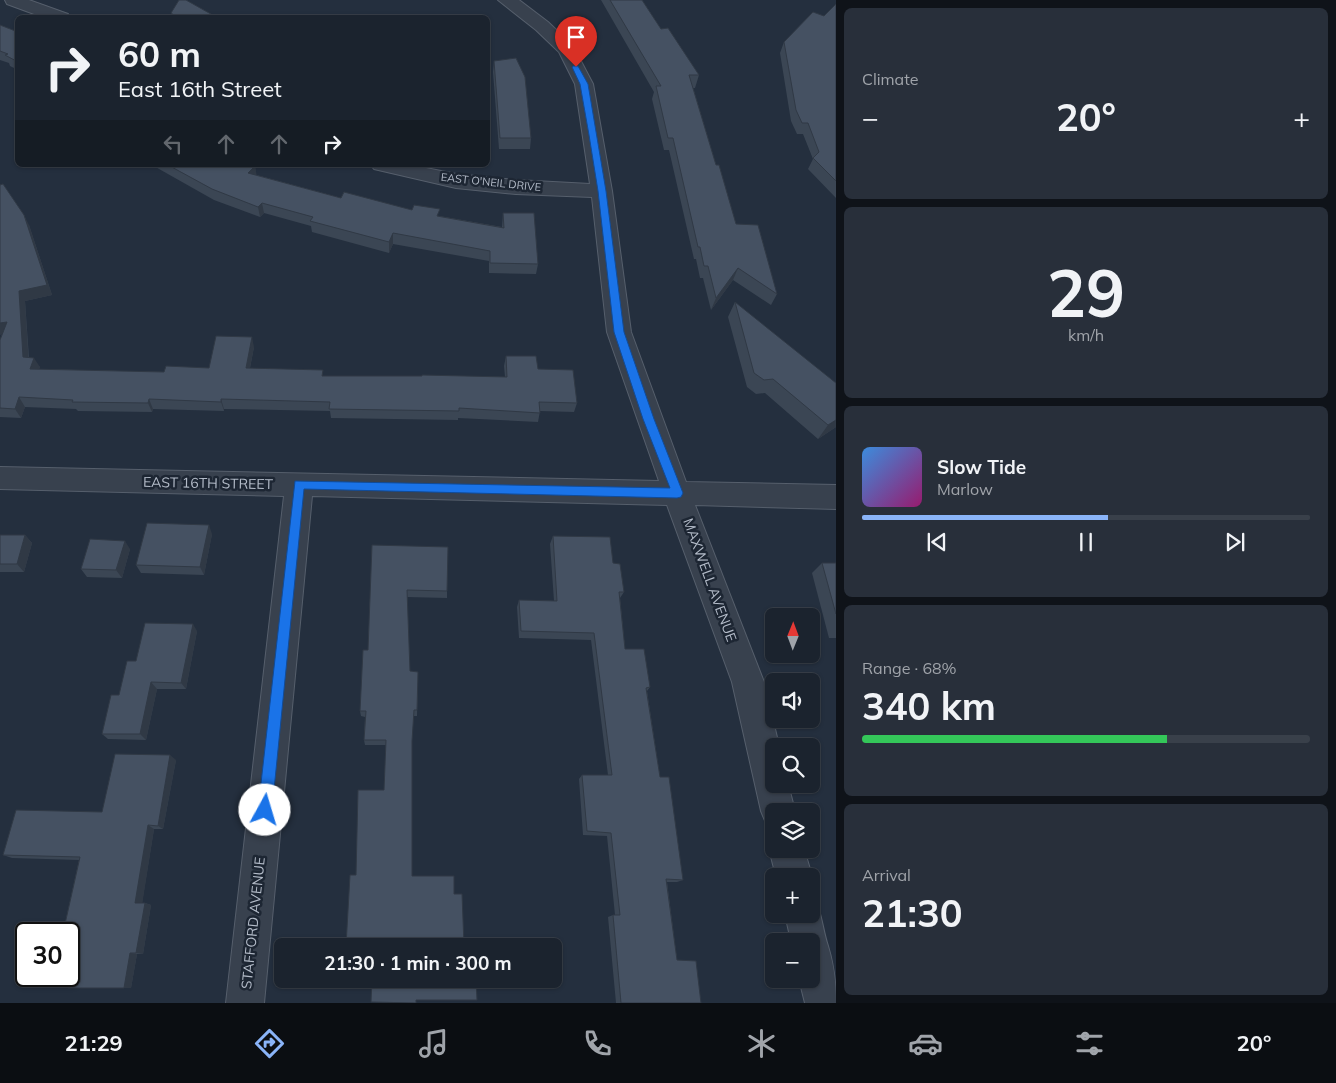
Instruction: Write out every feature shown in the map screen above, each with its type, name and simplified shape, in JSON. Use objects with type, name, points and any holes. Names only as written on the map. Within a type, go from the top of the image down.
[{"type":"street","points":[[13,0],[54,15]]},
{"type":"street","name":"MAXWELL AVENUE","points":[[510,1],[542,26],[567,50],[584,84],[602,191],[619,332],[649,419],[748,682],[776,803]]},
{"type":"street","name":"EAST O'NEIL DRIVE","points":[[390,167],[456,181],[516,187],[602,191]]},
{"type":"street","name":"EAST 16TH STREET","points":[[0,478],[836,498]]},
{"type":"street","name":"STAFFORD AVENUE","points":[[245,1003],[299,484]]},
{"type":"street","points":[[820,987],[824,1003]]},
{"type":"building","points":[[179,0],[186,0],[213,15],[174,15],[171,13]]},
{"type":"building","points":[[610,0],[642,0],[661,29],[668,28],[699,75],[689,75],[716,165],[719,165],[736,224],[758,225],[777,294],[738,268],[716,298],[708,266],[704,266],[700,247],[698,247],[673,138],[668,138],[656,86],[661,86]]},
{"type":"building","points":[[836,4],[836,181],[813,158],[819,152],[808,123],[802,123],[796,110],[784,42],[813,12],[824,16]]},
{"type":"building","points":[[0,25],[15,31],[15,60],[5,55],[8,54],[0,51]]},
{"type":"building","points":[[516,58],[525,77],[531,138],[500,138],[494,61]]},
{"type":"building","points":[[172,167],[254,167],[248,173],[341,198],[344,192],[412,210],[414,205],[440,209],[437,216],[504,228],[503,213],[534,213],[538,264],[490,263],[490,251],[393,233],[389,242],[310,221],[313,217],[262,203],[258,207],[212,189]]},
{"type":"building","points":[[3,184],[24,215],[47,285],[19,291],[23,357],[34,358],[30,369],[164,372],[166,366],[209,368],[216,336],[252,337],[246,368],[323,370],[322,376],[422,375],[507,377],[506,356],[536,356],[538,369],[573,370],[577,403],[539,402],[540,413],[459,408],[459,411],[329,409],[330,402],[221,399],[221,402],[149,399],[148,403],[72,402],[73,400],[19,397],[15,409],[0,408],[0,340],[7,322],[0,323],[0,185]]},
{"type":"building","points":[[735,302],[836,383],[836,420],[828,425],[773,379],[764,380],[754,373]]},
{"type":"building","points":[[147,523],[209,525],[200,567],[136,565]]},
{"type":"building","points":[[0,535],[25,535],[17,564],[0,564]]},
{"type":"building","points":[[553,536],[610,537],[613,563],[620,564],[624,592],[619,592],[625,649],[644,649],[650,687],[646,688],[660,777],[669,777],[683,880],[666,879],[677,960],[696,961],[701,1003],[621,1003],[613,915],[620,915],[611,833],[587,831],[582,775],[612,775],[594,633],[521,631],[519,600],[557,601]]},
{"type":"building","points":[[90,539],[125,541],[116,570],[81,569]]},
{"type":"building","points":[[372,545],[448,547],[447,591],[407,590],[410,671],[418,672],[417,710],[414,710],[412,741],[412,876],[454,876],[454,894],[462,894],[464,938],[346,938],[350,875],[356,875],[358,790],[384,790],[386,740],[364,740],[366,711],[360,711],[363,650],[368,650]]},
{"type":"building","points":[[822,563],[836,563],[836,614]]},
{"type":"building","points":[[145,623],[193,624],[181,683],[151,682],[140,734],[102,734],[111,695],[119,695],[127,661],[136,661]]},
{"type":"building","points":[[115,754],[170,755],[158,826],[148,825],[135,903],[145,903],[136,953],[130,953],[124,988],[68,988],[80,987],[80,922],[65,922],[80,857],[3,855],[16,810],[102,812]]},
{"type":"building","points":[[372,988],[476,988],[477,1000],[416,1000],[416,1003],[371,1002]]},
{"type":"route","points":[[265,810],[299,484],[677,493],[619,332],[602,191],[593,135],[584,84],[576,67]]}]
